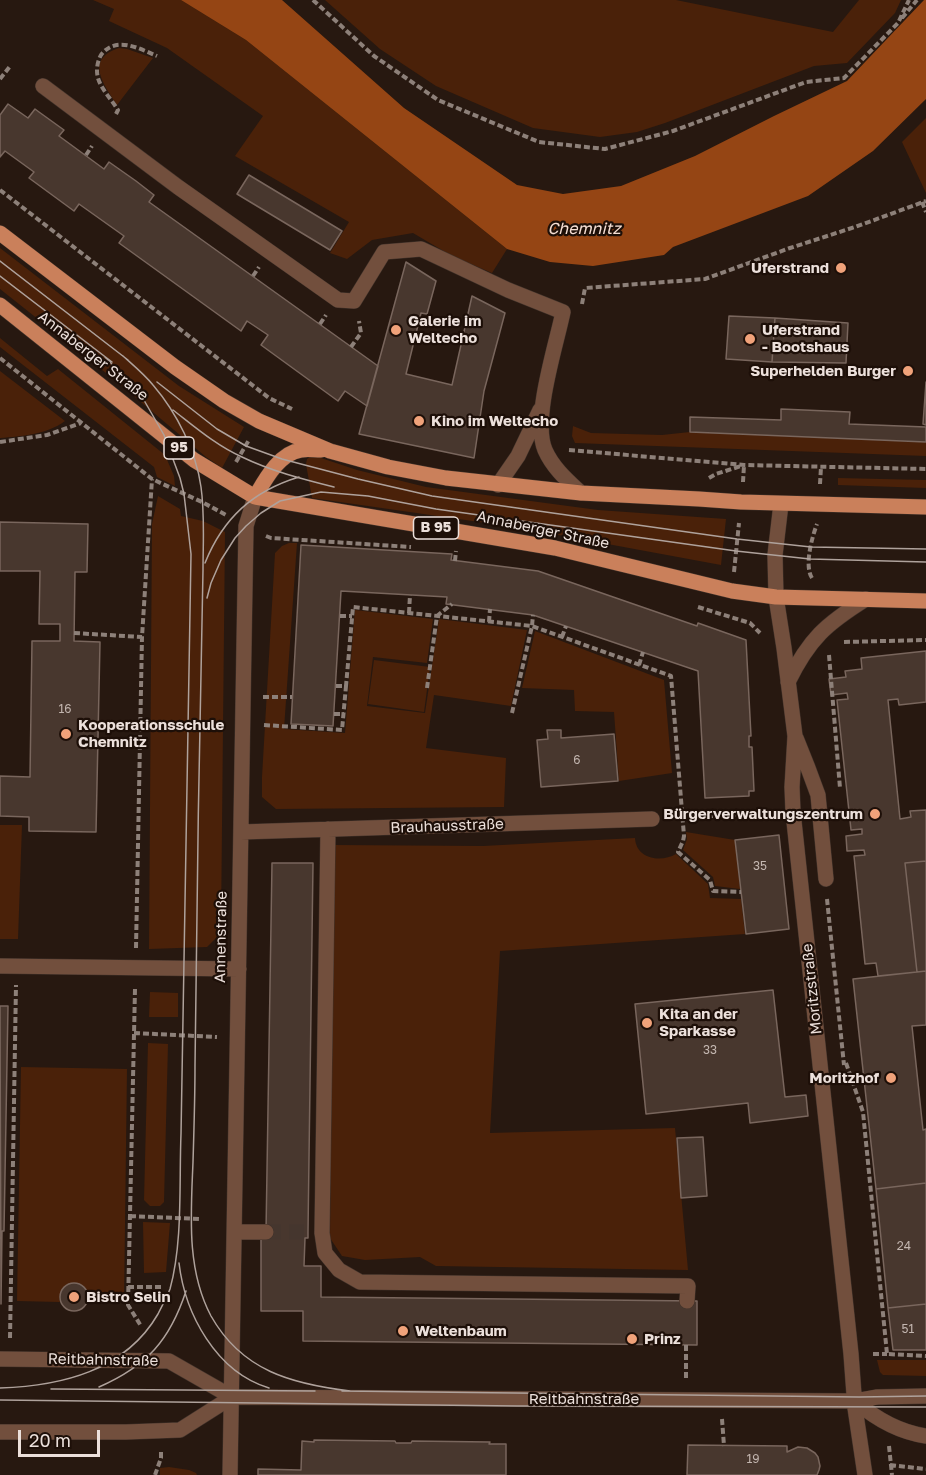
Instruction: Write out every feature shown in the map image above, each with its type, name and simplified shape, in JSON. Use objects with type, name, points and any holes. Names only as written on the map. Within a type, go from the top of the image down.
[{"type":"main road","points":[[0,233],[199,385],[259,421],[330,451],[388,467],[446,478],[580,493],[781,504],[926,507]]},
{"type":"main road","name":"Annaberger Straße","points":[[0,305],[194,460],[255,497],[555,548],[732,591],[776,597],[926,601]]},
{"type":"main road","name":"Annenstraße","points":[[255,497],[271,470],[282,459],[299,450],[330,451]]},
{"type":"street","points":[[43,86],[178,187],[338,300],[354,301],[384,252],[421,249],[508,290],[563,312],[542,405],[541,424],[544,448],[557,471],[580,493]]},
{"type":"street","points":[[498,485],[518,456],[542,405]]},
{"type":"street","name":"Annenstraße","points":[[230,1475],[246,526],[255,497]]},
{"type":"street","name":"Moritzstraße","points":[[781,504],[775,555],[776,597],[795,736],[793,812],[855,1401],[865,1475]]},
{"type":"street","points":[[788,682],[797,663],[818,634],[866,599]]},
{"type":"street","points":[[795,736],[818,795],[826,879]]},
{"type":"street","name":"Brauhausstraße","points":[[241,832],[652,819]]},
{"type":"street","points":[[328,829],[322,1233],[325,1253],[339,1270],[360,1282],[688,1286],[687,1301]]},
{"type":"street","points":[[0,966],[239,969]]},
{"type":"street","points":[[235,1232],[266,1232]]},
{"type":"street","name":"Reitbahnstraße","points":[[5,1359],[169,1361],[232,1397],[855,1401],[877,1396],[926,1396]]},
{"type":"street","points":[[0,1432],[180,1431],[232,1397]]},
{"type":"street","points":[[855,1401],[887,1425],[909,1434],[926,1436]]},
{"type":"path","points":[[313,0],[374,56],[438,100],[539,142],[604,149],[673,131],[806,82],[844,78],[917,0]]},
{"type":"path","points":[[898,22],[909,0]]},
{"type":"path","points":[[118,110],[98,79],[98,62],[102,54],[119,44],[129,45],[157,57]]},
{"type":"path","points":[[0,79],[11,66]]},
{"type":"path","points":[[0,190],[269,398],[301,414]]},
{"type":"path","points":[[582,306],[585,288],[705,279],[924,201],[926,212]]},
{"type":"path","points":[[351,347],[362,333],[354,301]]},
{"type":"path","points":[[0,358],[153,479],[271,538],[421,548]]},
{"type":"path","points":[[226,479],[246,446],[269,398]]},
{"type":"path","points":[[0,442],[46,435],[82,423]]},
{"type":"path","points":[[544,448],[744,465],[926,469]]},
{"type":"path","points":[[731,617],[744,465]]},
{"type":"path","points":[[812,598],[813,580],[809,573],[812,536],[817,525],[821,467]]},
{"type":"path","points":[[141,1326],[128,1305],[128,1287],[142,637],[153,479]]},
{"type":"path","points":[[455,561],[456,550]]},
{"type":"path","points":[[409,613],[410,595]]},
{"type":"path","points":[[427,688],[437,616],[452,604]]},
{"type":"path","points":[[243,723],[342,730],[353,607],[532,626],[671,676],[683,818],[683,841],[678,852],[710,880],[713,891],[741,892]]},
{"type":"path","points":[[489,622],[490,609]]},
{"type":"path","points":[[512,713],[533,615]]},
{"type":"path","points":[[340,616],[352,616]]},
{"type":"path","points":[[562,637],[566,626]]},
{"type":"path","points":[[74,633],[142,637]]},
{"type":"path","points":[[639,664],[643,652]]},
{"type":"path","points":[[829,654],[840,792]]},
{"type":"path","points":[[336,686],[346,686]]},
{"type":"path","points":[[243,696],[292,697]]},
{"type":"path","points":[[334,714],[344,714]]},
{"type":"path","points":[[652,819],[793,812]]},
{"type":"path","points":[[827,897],[846,1080]]},
{"type":"path","points":[[5,1359],[12,1199],[17,966]]},
{"type":"path","points":[[134,1033],[238,1038]]},
{"type":"path","points":[[7,1048],[15,1048]]},
{"type":"path","points":[[843,1057],[863,1112],[887,1354]]},
{"type":"path","points":[[5,1124],[14,1124]]},
{"type":"path","points":[[4,1199],[12,1199]]},
{"type":"path","points":[[130,1216],[201,1219]]},
{"type":"path","points":[[128,1287],[162,1287]]},
{"type":"path","points":[[686,1346],[686,1400]]},
{"type":"path","points":[[877,1396],[873,1354],[926,1356]]},
{"type":"path","points":[[887,1425],[892,1475]]},
{"type":"path","points":[[155,1475],[161,1458],[161,1444]]},
{"type":"path","points":[[890,1465],[926,1469]]},
{"type":"shaded area","points":[[93,0],[181,0],[246,40],[507,249],[492,273],[452,256],[413,233],[372,240],[347,259],[330,253],[349,222],[235,156],[263,116],[167,48],[109,21],[114,9]]},
{"type":"shaded area","points":[[325,0],[676,0],[833,32],[859,0],[901,0],[895,13],[847,63],[814,66],[665,123],[637,132],[600,137],[533,128],[436,86],[380,49]]},
{"type":"shaded area","points":[[119,48],[153,58],[117,105],[103,81],[100,66],[102,59],[108,53]]},
{"type":"shaded area","points":[[926,118],[926,193],[902,142]]},
{"type":"shaded area","points":[[0,248],[179,386],[244,427],[222,468],[0,289]]},
{"type":"shaded area","points":[[0,338],[47,376],[58,369],[165,455],[174,476],[175,486],[157,477],[154,467],[0,347]]},
{"type":"shaded area","points":[[0,371],[65,421],[42,432],[0,438]]},
{"type":"shaded area","points":[[573,426],[591,433],[662,435],[690,432],[926,442],[926,456],[575,443],[572,436]]},
{"type":"shaded area","points":[[311,456],[426,487],[598,510],[726,519],[721,565],[521,528],[312,498],[306,464],[307,459]]},
{"type":"shaded area","points":[[838,478],[926,480],[926,488],[838,485]]},
{"type":"shaded area","points":[[158,496],[180,509],[181,516],[203,521],[225,532],[221,924],[219,935],[207,947],[149,949],[152,524]]},
{"type":"shaded area","points":[[289,543],[297,543],[284,729],[345,733],[355,610],[433,619],[427,663],[373,657],[367,706],[425,713],[439,619],[527,630],[511,706],[434,695],[426,748],[506,758],[504,807],[276,809],[262,797],[275,553]]},
{"type":"shaded area","points":[[535,631],[664,680],[672,773],[619,781],[614,712],[575,711],[574,690],[522,688]]},
{"type":"shaded area","points":[[374,660],[430,667],[424,712],[368,704]]},
{"type":"shaded area","points":[[0,825],[22,825],[18,939],[0,939]]},
{"type":"shaded area","points":[[686,832],[735,840],[740,889],[715,886],[713,877],[683,850],[687,839]]},
{"type":"shaded area","points":[[635,838],[636,845],[644,855],[663,858],[676,854],[708,884],[710,898],[741,899],[745,934],[500,951],[490,1133],[675,1128],[688,1270],[436,1266],[420,1257],[365,1260],[342,1256],[330,1238],[333,845],[483,846]]},
{"type":"shaded area","points":[[150,992],[178,993],[178,1017],[149,1017]]},
{"type":"shaded area","points":[[148,1043],[168,1044],[164,1202],[160,1206],[150,1206],[144,1200]]},
{"type":"shaded area","points":[[21,1067],[127,1069],[124,1302],[87,1302],[84,1288],[74,1283],[63,1288],[60,1302],[17,1301]]},
{"type":"shaded area","points":[[143,1222],[170,1223],[166,1272],[144,1273]]},
{"type":"shaded area","points":[[877,1360],[926,1360],[926,1376],[883,1375]]},
{"type":"shaded area","points":[[160,1468],[189,1470],[197,1475],[160,1475]]},
{"type":"water","name":"Chemnitz","points":[[181,0],[282,0],[404,108],[517,185],[563,194],[621,186],[695,156],[847,81],[924,0],[926,0],[926,99],[873,151],[808,196],[673,247],[664,255],[593,266],[550,262],[507,249],[246,40]]},
{"type":"building","points":[[8,104],[28,118],[35,109],[64,130],[59,136],[104,169],[109,162],[136,181],[154,195],[149,202],[378,366],[367,406],[345,391],[338,401],[261,345],[268,335],[247,321],[241,331],[119,243],[124,236],[79,204],[74,211],[29,178],[34,172],[5,151],[0,157],[0,115]]},
{"type":"building","points":[[249,175],[342,231],[330,250],[237,194]]},
{"type":"building","points":[[406,262],[436,281],[427,314],[421,313],[406,374],[452,385],[472,296],[505,313],[484,391],[474,458],[359,434]]},
{"type":"building","name":"Uferstrand - Bootshaus","points":[[729,316],[775,318],[772,362],[726,359]]},
{"type":"building","points":[[775,318],[848,323],[846,363],[772,362]]},
{"type":"building","points":[[926,382],[926,425],[923,424]]},
{"type":"building","points":[[781,409],[850,412],[849,424],[926,427],[926,442],[690,432],[690,417],[781,420]]},
{"type":"building","points":[[0,522],[88,524],[87,572],[75,572],[74,641],[100,642],[96,832],[29,831],[29,817],[0,816],[0,776],[30,777],[32,641],[60,641],[60,624],[39,624],[40,571],[0,571]]},
{"type":"building","points":[[301,545],[452,554],[451,560],[538,571],[697,626],[698,623],[746,640],[751,736],[749,736],[749,747],[752,747],[754,791],[749,791],[749,796],[705,798],[698,671],[533,615],[446,604],[447,597],[341,591],[333,726],[291,724]]},
{"type":"building","name":"Bürgerverwaltungszentrum","points":[[926,651],[926,702],[899,705],[898,699],[888,700],[900,819],[911,817],[910,811],[926,810],[926,861],[905,863],[917,972],[878,976],[876,963],[865,964],[854,856],[865,855],[864,850],[847,851],[846,836],[862,834],[862,829],[851,830],[837,700],[848,699],[847,693],[831,695],[829,679],[846,677],[845,671],[862,669],[861,658]]},
{"type":"building","points":[[547,730],[561,730],[561,738],[614,734],[618,781],[541,787],[537,740],[548,739]]},
{"type":"building","points":[[779,835],[789,929],[746,934],[735,840]]},
{"type":"building","points":[[926,861],[926,971],[917,972],[905,863]]},
{"type":"building","points":[[272,863],[313,863],[308,1238],[305,1238],[304,1266],[321,1266],[321,1297],[697,1301],[697,1345],[303,1341],[303,1311],[261,1311],[261,1238],[266,1232]]},
{"type":"building","name":"Moritzhof","points":[[926,971],[926,1025],[912,1026],[923,1130],[926,1129],[926,1183],[876,1189],[853,979]]},
{"type":"building","points":[[773,990],[785,1097],[806,1095],[808,1116],[750,1123],[748,1103],[646,1114],[635,1004]]},
{"type":"building","points":[[0,1006],[8,1006],[1,1304]]},
{"type":"building","points":[[703,1137],[707,1196],[681,1198],[677,1138]]},
{"type":"building","points":[[926,1183],[926,1304],[888,1308],[876,1189]]},
{"type":"building","name":"Bistro Selin","points":[[74,1283],[84,1287],[88,1297],[84,1307],[74,1311],[64,1307],[60,1297],[64,1287]]},
{"type":"building","points":[[926,1304],[926,1350],[893,1350],[888,1308]]},
{"type":"building","points":[[314,1440],[506,1444],[506,1475],[258,1475],[258,1469],[301,1470],[302,1441],[314,1442]]},
{"type":"building","points":[[688,1445],[787,1446],[787,1452],[798,1447],[807,1448],[818,1457],[820,1466],[817,1475],[687,1475]]},
{"type":"tunnel","points":[[266,1232],[308,1232]]},
{"type":"tram line","points":[[0,261],[128,360]]},
{"type":"tram line","points":[[0,276],[112,362]]},
{"type":"tram line","points":[[123,356],[153,385],[177,420],[195,460],[202,497],[203,570],[195,1102],[191,1221],[197,1279],[211,1316],[223,1335],[253,1362],[289,1379],[350,1391]]},
{"type":"tram line","points":[[0,1388],[46,1384],[68,1379],[90,1372],[110,1362],[128,1349],[158,1314],[170,1289],[177,1252],[191,554],[184,494],[164,435],[141,395],[105,357]]},
{"type":"tram line","points":[[157,382],[217,429],[246,446],[282,459],[432,496],[737,539],[811,547],[926,549]]},
{"type":"tram line","points":[[173,410],[233,453],[275,471],[334,487]]},
{"type":"tram line","points":[[205,563],[221,533],[241,508],[267,490],[299,477]]},
{"type":"tram line","points":[[207,598],[221,560],[246,526],[280,501],[321,492],[368,496],[436,509],[736,551],[810,559],[926,562]]},
{"type":"tram line","points":[[179,1263],[188,1302],[206,1339],[233,1369],[269,1388]]},
{"type":"tram line","points":[[99,1387],[131,1370],[154,1350],[172,1324],[186,1291]]},
{"type":"tram line","points":[[51,1389],[315,1391]]},
{"type":"tram line","points":[[342,1391],[926,1396]]},
{"type":"tram line","points":[[0,1400],[517,1406],[926,1407]]},
{"type":"place","name":"Uferstrand","points":[[841,268]]},
{"type":"place","name":"Galerie im Weltecho","points":[[396,330]]},
{"type":"place","name":"Uferstrand - Bootshaus","points":[[750,339]]},
{"type":"place","name":"Superhelden Burger","points":[[908,371]]},
{"type":"place","name":"Kino im Weltecho","points":[[419,421]]},
{"type":"place","name":"Kooperationsschule Chemnitz","points":[[66,734]]},
{"type":"place","name":"Bürgerverwaltungszentrum","points":[[875,814]]},
{"type":"place","name":"Kita an der Sparkasse","points":[[647,1023]]},
{"type":"place","name":"Moritzhof","points":[[891,1078]]},
{"type":"place","name":"Bistro Selin","points":[[74,1297]]},
{"type":"place","name":"Weltenbaum","points":[[403,1331]]},
{"type":"place","name":"Prinz","points":[[632,1339]]}]
